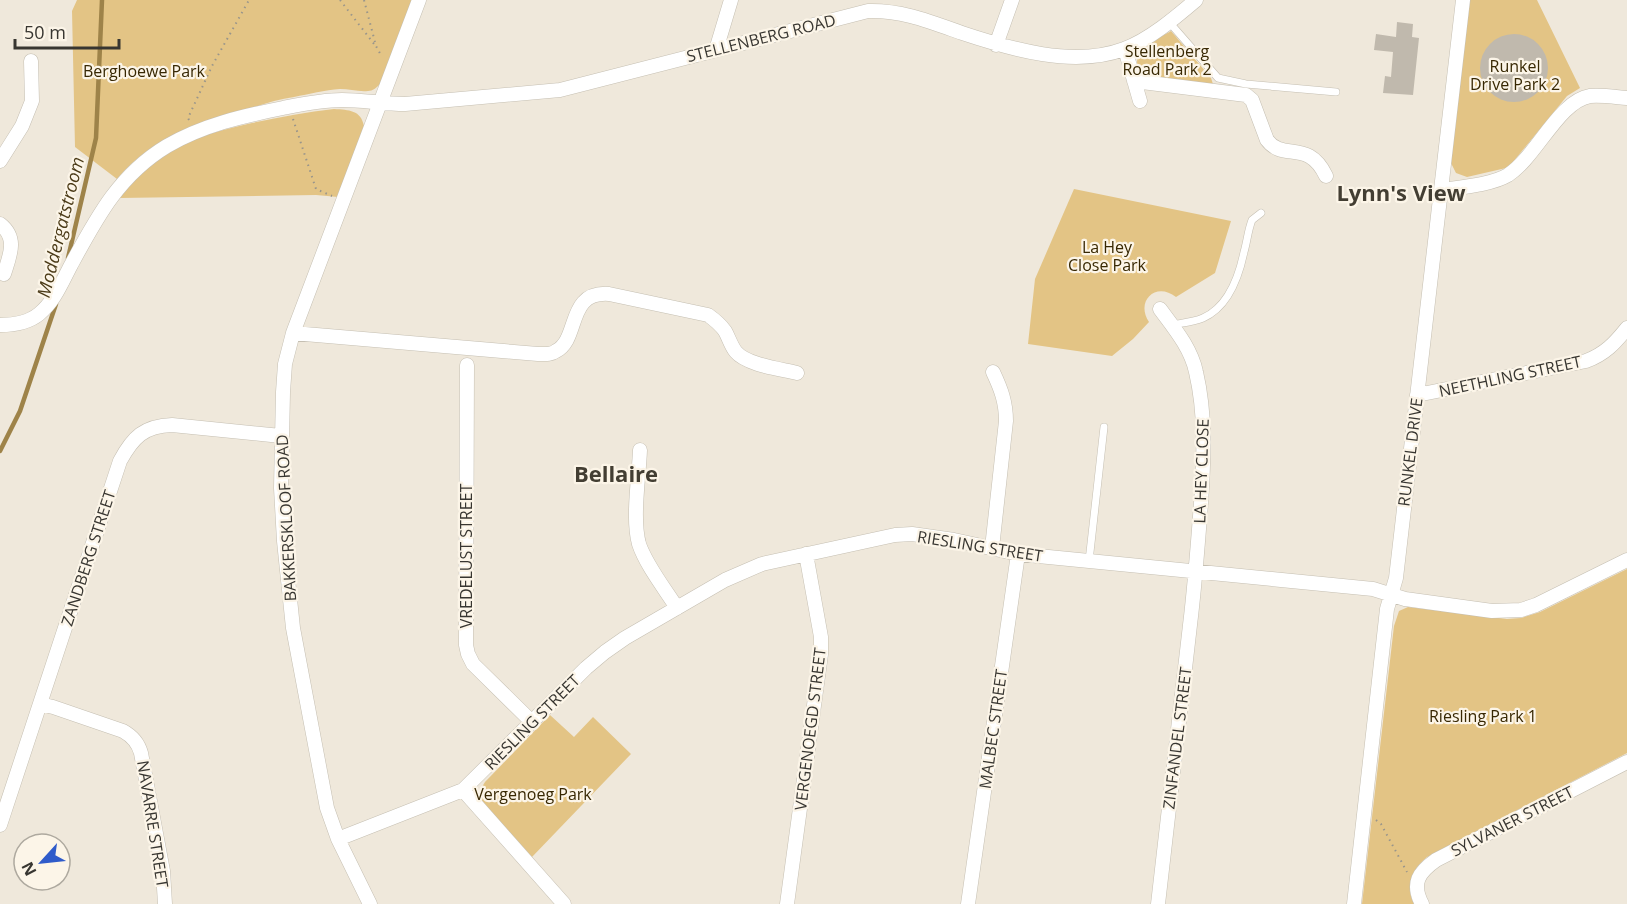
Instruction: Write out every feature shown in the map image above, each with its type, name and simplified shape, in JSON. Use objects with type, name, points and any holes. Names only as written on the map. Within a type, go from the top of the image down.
[{"type":"street","name":"BAKKERSKLOOF ROAD","points":[[370,904],[327,808],[293,628],[284,540],[281,436],[285,364],[293,333],[419,0]]},
{"type":"street","points":[[716,50],[731,0]]},
{"type":"street","points":[[996,45],[1012,0]]},
{"type":"street","name":"STELLENBERG ROAD","points":[[0,326],[26,321],[38,315],[47,305],[57,292],[95,222],[127,177],[160,151],[194,132],[219,123],[289,107],[333,100],[405,104],[560,90],[875,10],[906,14],[996,45],[1052,55],[1098,56],[1125,49],[1155,32],[1196,0]]},
{"type":"street","name":"RUNKEL DRIVE","points":[[1354,904],[1387,609],[1396,578],[1463,0]]},
{"type":"street","points":[[1125,49],[1140,101]]},
{"type":"street","points":[[0,161],[22,126],[32,101],[32,61]]},
{"type":"street","points":[[1134,81],[1246,95],[1252,100],[1271,145],[1314,158],[1326,176]]},
{"type":"street","points":[[1441,190],[1507,176],[1520,166],[1565,111],[1580,99],[1599,96],[1627,98]]},
{"type":"street","points":[[0,224],[9,232],[11,239],[4,274]]},
{"type":"street","points":[[293,333],[550,354],[558,351],[564,345],[579,309],[585,301],[591,296],[609,294],[708,315],[717,322],[735,351],[742,357],[797,373]]},
{"type":"street","name":"LA HEY CLOSE","points":[[1160,309],[1191,356],[1196,369],[1203,409],[1203,462],[1196,571]]},
{"type":"street","name":"NEETHLING STREET","points":[[1417,395],[1586,361],[1599,356],[1612,346],[1627,328]]},
{"type":"street","name":"VREDELUST STREET","points":[[467,364],[466,645],[473,664],[532,722]]},
{"type":"street","points":[[992,548],[1006,408],[1003,394],[993,372]]},
{"type":"street","name":"ZANDBERG STREET","points":[[0,825],[120,461],[128,446],[138,435],[159,426],[172,425],[281,436]]},
{"type":"street","points":[[640,450],[636,528],[639,544],[676,608]]},
{"type":"street","name":"RIESLING STREET","points":[[339,839],[463,790],[586,668],[625,638],[725,580],[762,564],[806,554],[896,535],[912,534],[954,540],[1018,554],[1373,590],[1405,598],[1492,611],[1521,610],[1536,605],[1627,560]]},
{"type":"street","name":"VERGENOEGD STREET","points":[[787,904],[821,654],[806,554]]},
{"type":"street","name":"MALBEC STREET","points":[[968,904],[1018,554]]},
{"type":"street","name":"ZINFANDEL STREET","points":[[1158,904],[1196,571]]},
{"type":"street","name":"NAVARRE STREET","points":[[40,704],[123,731],[137,742],[159,850],[165,904]]},
{"type":"street","name":"SYLVANER STREET","points":[[1417,882],[1425,867],[1437,860],[1627,762]]},
{"type":"street","points":[[463,790],[564,904]]},
{"type":"street","points":[[1417,882],[1420,900]]},
{"type":"lane","points":[[1169,22],[1218,78],[1246,84],[1336,92]]},
{"type":"lane","points":[[1171,324],[1206,317],[1222,303],[1235,282],[1252,220],[1261,213]]},
{"type":"lane","points":[[1089,561],[1104,427]]},
{"type":"path","points":[[194,132],[188,118],[212,66],[249,0]]},
{"type":"path","points":[[340,0],[376,46],[391,72]]},
{"type":"path","points":[[364,0],[376,46]]},
{"type":"path","points":[[289,107],[316,189],[342,201]]},
{"type":"path","points":[[1364,811],[1382,824],[1409,876],[1417,882]]},
{"type":"green space","name":"Berghoewe Park","points":[[77,0],[413,0],[380,84],[374,89],[317,92],[276,101],[208,121],[160,142],[131,164],[117,179],[75,147],[72,11]]},
{"type":"green space","name":"Runkel Drive Park 2","points":[[1470,0],[1537,0],[1580,88],[1567,96],[1506,168],[1467,177],[1456,173],[1451,163]]},
{"type":"green space","name":"Stellenberg Road Park 2","points":[[1171,31],[1211,78],[1214,87],[1142,75],[1137,61],[1140,54],[1151,43]]},
{"type":"green space","points":[[334,109],[357,114],[364,126],[338,197],[316,195],[119,198],[133,181],[162,156],[194,140],[252,123]]},
{"type":"green space","name":"La Hey Close Park","points":[[1074,189],[1231,221],[1215,273],[1176,297],[1161,291],[1150,296],[1144,307],[1149,322],[1112,356],[1028,344],[1035,279]]},
{"type":"green space","name":"Riesling Park 1","points":[[1627,569],[1627,753],[1427,857],[1417,867],[1410,884],[1414,904],[1362,904],[1394,626],[1399,611],[1408,607],[1507,619],[1521,618],[1540,612]]},
{"type":"green space","name":"Vergenoeg Park","points":[[550,715],[574,737],[593,717],[631,754],[532,857],[484,804],[481,793],[485,782]]},
{"type":"building","points":[[1397,22],[1413,24],[1412,37],[1419,38],[1413,95],[1383,93],[1385,76],[1391,77],[1393,52],[1374,50],[1376,34],[1396,37]]},
{"type":"building","points":[[1507,34],[1521,34],[1533,39],[1543,49],[1548,68],[1543,87],[1533,97],[1521,102],[1507,102],[1495,97],[1485,87],[1480,75],[1480,61],[1485,49],[1495,39]]},
{"type":"waterway","name":"Moddergatstroom","points":[[68,258],[96,138],[102,0]]},
{"type":"waterway","name":"Moddergatstroom","points":[[0,451],[20,411],[56,304]]},
{"type":"district","name":"Lynn's View","points":[[1401,192]]},
{"type":"district","name":"Bellaire","points":[[616,473]]}]
